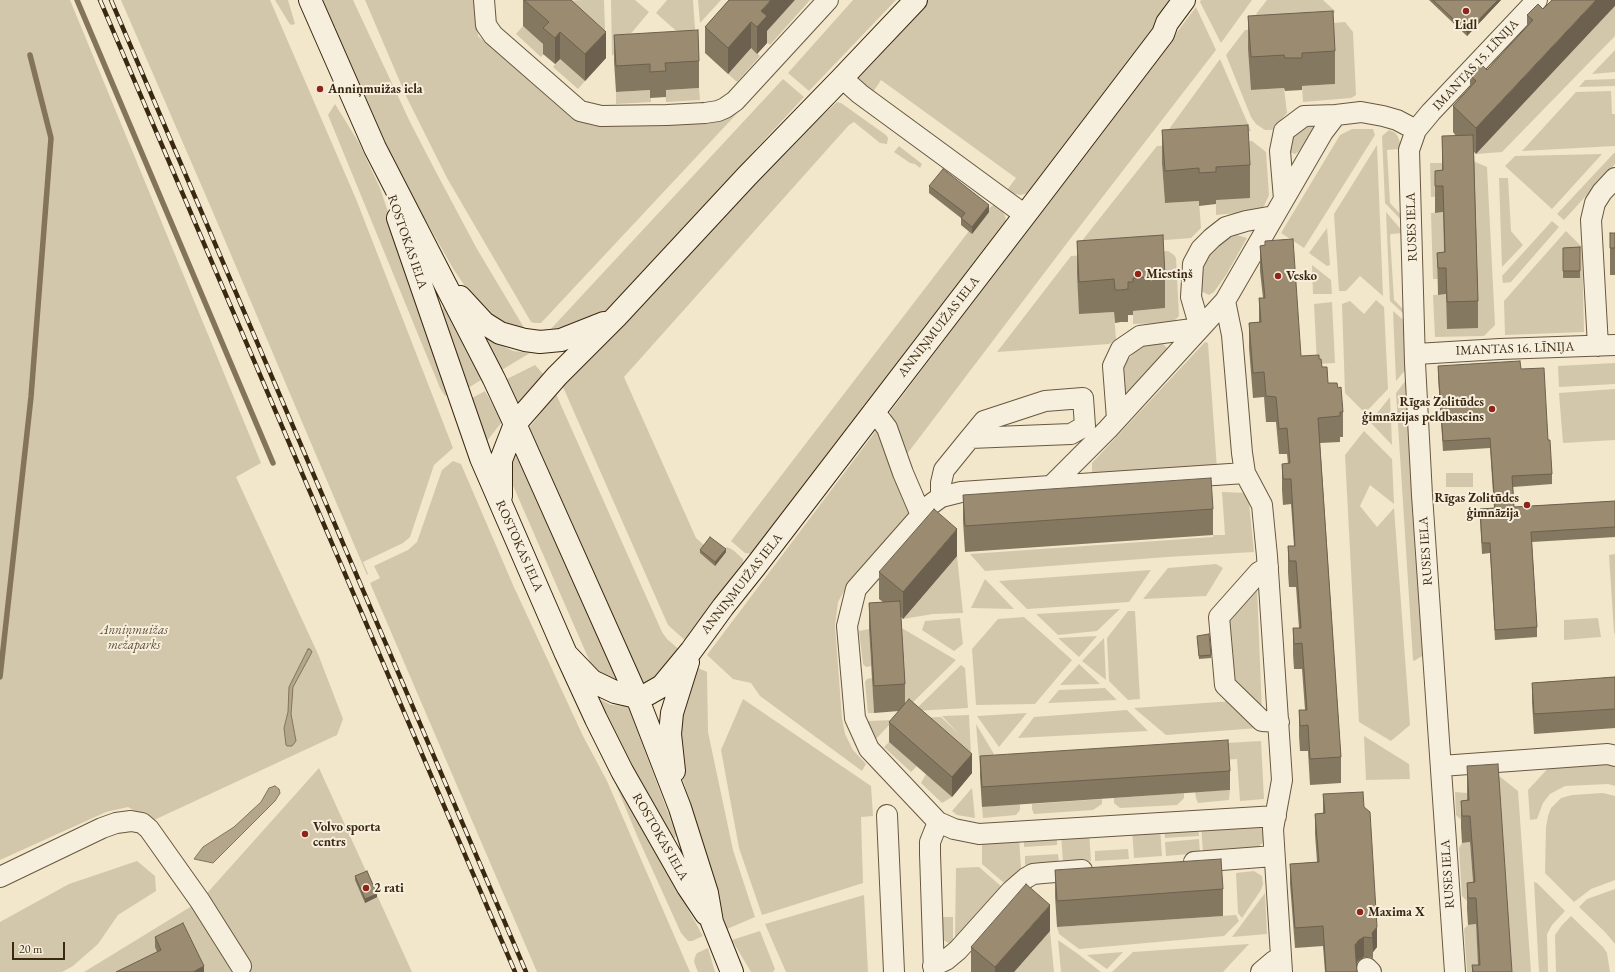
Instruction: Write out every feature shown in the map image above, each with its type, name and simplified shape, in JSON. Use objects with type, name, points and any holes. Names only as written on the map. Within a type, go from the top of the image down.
[{"type":"street","name":"ROSTOKAS IELA","points":[[310,0],[374,148],[515,424],[637,697],[680,808],[707,893],[712,922],[732,972]]},
{"type":"street","points":[[484,0],[486,25],[493,35],[580,111],[601,116],[690,114],[718,111],[725,108],[735,101],[828,0]]},
{"type":"street","points":[[501,508],[501,460],[515,424],[557,376],[616,317],[747,176],[916,0]]},
{"type":"street","name":"ANNIŅMUIŽAS IELA","points":[[637,697],[648,694],[662,686],[691,651],[723,607],[1025,215],[1162,34],[1167,23],[1184,0]]},
{"type":"street","name":"IMANTAS 15. LĪNIJA","points":[[1416,130],[1537,0]]},
{"type":"street","points":[[842,78],[860,94],[1025,215]]},
{"type":"street","points":[[1284,199],[1280,151],[1284,131],[1304,116],[1336,115],[1361,112],[1397,120],[1416,130]]},
{"type":"street","points":[[1051,486],[1117,418],[1224,301],[1324,132],[1336,115]]},
{"type":"street","name":"RUSES IELA","points":[[1416,130],[1409,150],[1422,495],[1455,972]]},
{"type":"street","name":"ROSTOKAS IELA","points":[[374,148],[480,458],[501,508],[566,654],[622,771],[688,888],[712,922]]},
{"type":"street","points":[[1606,346],[1591,220],[1595,203],[1602,192],[1615,178]]},
{"type":"street","points":[[1200,328],[1192,297],[1193,264],[1201,250],[1212,238],[1226,227],[1246,221],[1274,216]]},
{"type":"street","points":[[440,275],[484,323],[500,333],[513,338],[540,342],[561,340],[616,317]]},
{"type":"street","points":[[1224,301],[1232,335],[1245,473],[1262,505],[1268,567],[1282,780],[1273,829],[1282,964],[1274,961],[1261,972]]},
{"type":"street","points":[[1117,418],[1113,366],[1121,349],[1140,336],[1200,328]]},
{"type":"street","name":"IMANTAS 16. LĪNIJA","points":[[1416,354],[1500,349],[1606,346]]},
{"type":"street","points":[[942,497],[941,483],[944,470],[970,438],[984,421],[1045,401],[1083,398],[1085,426],[1071,434],[970,438]]},
{"type":"street","points":[[874,412],[888,428],[903,473],[921,515]]},
{"type":"street","points":[[1245,473],[961,492],[942,497],[930,505],[856,589],[847,626],[855,718],[869,749],[938,822],[954,829],[980,834],[1276,816]]},
{"type":"street","points":[[1268,567],[1259,572],[1219,617],[1225,685],[1262,720],[1278,722]]},
{"type":"street","name":"ANNIŅMUIŽAS IELA","points":[[680,808],[670,734],[672,713],[691,651]]},
{"type":"street","points":[[566,654],[592,681],[615,692],[637,697]]},
{"type":"street","points":[[1441,766],[1608,754],[1615,756]]},
{"type":"street","points":[[887,815],[894,972]]},
{"type":"street","points":[[0,877],[102,828],[116,823],[131,821],[142,823],[149,829],[200,901],[241,966]]},
{"type":"street","points":[[934,969],[930,854],[931,837],[938,822]]},
{"type":"street","points":[[1172,863],[1274,856]]},
{"type":"street","points":[[934,969],[958,950],[1011,891],[1026,878],[1033,874],[1102,868]]},
{"type":"green space","name":"Anniņmuižas mežaparks","points":[[0,0],[70,0],[261,463],[236,477],[318,654],[343,719],[337,735],[152,821],[128,807],[106,812],[0,860]]},
{"type":"green space","points":[[121,0],[270,0],[356,199],[453,448],[434,465],[410,537],[403,543],[363,562],[368,574],[367,575],[212,210]]},
{"type":"green space","points":[[275,0],[288,0],[295,24],[291,25],[289,23]]},
{"type":"green space","points":[[323,0],[353,0],[410,122],[436,172],[477,249],[526,331],[515,328],[494,318],[471,295],[454,270],[386,151]]},
{"type":"green space","points":[[365,0],[475,0],[478,36],[571,118],[596,126],[718,119],[744,106],[541,323],[531,322],[447,178],[406,96]]},
{"type":"green space","points":[[604,0],[606,58],[544,2]]},
{"type":"green space","points":[[611,0],[635,0],[649,12],[612,56]]},
{"type":"green space","points":[[667,0],[693,0],[695,29],[691,39],[682,36],[656,13]]},
{"type":"green space","points":[[698,0],[721,0],[700,23]]},
{"type":"green space","points":[[795,0],[810,0],[770,45],[761,37]]},
{"type":"green space","points":[[853,0],[896,0],[809,91],[788,73]]},
{"type":"green space","points":[[923,0],[1177,0],[1030,193],[1020,195],[1011,193],[1007,190],[1016,178],[881,80],[873,92],[857,80],[857,76]]},
{"type":"green space","points":[[1201,0],[1252,0],[1221,43],[1200,2]]},
{"type":"green space","points":[[1267,0],[1323,0],[1335,11],[1334,14],[1260,18],[1256,14]]},
{"type":"green space","points":[[1615,6],[1615,36],[1502,152],[1476,154]]},
{"type":"green space","points":[[1196,7],[1216,50],[904,458],[890,412]]},
{"type":"green space","points":[[1345,22],[1353,32],[1356,95],[1351,98],[1303,102],[1302,86],[1335,84],[1333,44],[1251,90],[1284,88],[1287,113],[1272,130],[1265,130],[1256,124],[1251,117],[1226,55],[1245,30]]},
{"type":"green space","points":[[523,26],[549,48],[541,57],[516,34]]},
{"type":"green space","points":[[751,48],[760,56],[737,82],[728,74]]},
{"type":"green space","points":[[1615,50],[1615,72],[1592,74]]},
{"type":"green space","points":[[560,59],[585,81],[578,89],[553,67]]},
{"type":"green space","points":[[1220,59],[1251,131],[1164,136]]},
{"type":"green space","points":[[783,79],[804,97],[601,316],[583,326],[548,332]]},
{"type":"green space","points":[[1615,79],[1615,86],[1579,87],[1585,80]]},
{"type":"green space","points":[[699,88],[700,100],[666,102],[665,90]]},
{"type":"green space","points":[[650,90],[651,102],[616,104],[616,92]]},
{"type":"green space","points":[[1611,91],[1612,114],[1615,114],[1615,146],[1522,151],[1576,92]]},
{"type":"green space","points":[[837,102],[841,103],[886,135],[888,138],[887,144],[880,143],[854,122],[849,125],[624,377],[696,538],[705,546],[723,550],[727,547],[743,559],[744,566],[688,643],[668,625],[563,387],[818,112],[823,115]]},
{"type":"green space","points":[[335,104],[359,143],[380,188],[449,394],[445,396],[440,388],[328,115]]},
{"type":"green space","points":[[1311,121],[1318,125],[1299,151],[1295,154],[1290,152],[1289,139]]},
{"type":"green space","points":[[1352,129],[1373,129],[1375,135],[1304,248],[1281,233],[1340,135]]},
{"type":"green space","points":[[1389,130],[1397,135],[1402,147],[1399,149],[1387,150],[1390,203],[1404,218],[1403,222],[1385,203],[1382,136]]},
{"type":"green space","points":[[1252,141],[1266,152],[1269,195],[1264,206],[1259,211],[1216,215],[1216,200],[1162,163],[1165,203],[1199,201],[1201,228],[1191,238],[1077,247],[1157,146]]},
{"type":"green space","points":[[1377,145],[1383,296],[1360,276],[1346,291],[1339,291],[1334,214]]},
{"type":"green space","points":[[899,146],[922,164],[920,168],[894,152]]},
{"type":"green space","points":[[1614,153],[1615,164],[1564,220],[1557,214]]},
{"type":"green space","points":[[1602,154],[1552,209],[1505,166],[1515,156]]},
{"type":"green space","points":[[1473,161],[1487,167],[1495,325],[1484,336],[1435,337],[1433,295],[1446,294]]},
{"type":"green space","points":[[1430,163],[1442,163],[1443,196],[1431,197]]},
{"type":"green space","points":[[1499,178],[1508,178],[1511,231],[1523,245],[1502,267]]},
{"type":"green space","points":[[995,204],[1002,210],[1005,216],[1006,221],[1003,227],[754,554],[745,553],[731,541],[969,231],[972,234],[986,210]]},
{"type":"green space","points":[[1386,212],[1404,233],[1391,234],[1390,236],[1394,300],[1406,312],[1405,315],[1390,301]]},
{"type":"green space","points":[[1443,212],[1445,279],[1433,279],[1431,213]]},
{"type":"green space","points":[[1552,221],[1559,227],[1511,282],[1503,283],[1502,276]]},
{"type":"green space","points":[[1327,228],[1330,265],[1327,266],[1309,253]]},
{"type":"green space","points":[[1566,231],[1582,247],[1584,332],[1505,335],[1504,301]]},
{"type":"green space","points":[[1237,235],[1247,238],[1226,275],[1214,292],[1209,295],[1201,291],[1201,262],[1228,237]]},
{"type":"green space","points":[[1168,251],[1176,258],[1179,316],[1174,321],[1169,323],[1133,324],[1133,311],[1165,308],[1079,314],[1114,312],[1116,340],[1109,344],[997,352],[1071,256]]},
{"type":"green space","points":[[1312,265],[1331,280],[1332,294],[1313,294]]},
{"type":"green space","points":[[1376,300],[1384,307],[1388,389],[1365,413],[1345,393],[1342,304],[1350,301],[1364,314]]},
{"type":"green space","points":[[1332,302],[1335,363],[1317,364],[1314,304]]},
{"type":"green space","points":[[444,308],[481,380],[468,388],[441,310]]},
{"type":"green space","points":[[1393,311],[1408,324],[1407,368],[1396,381]]},
{"type":"green space","points":[[480,335],[513,351],[530,353],[500,371]]},
{"type":"green space","points":[[1153,342],[1163,344],[1167,348],[1166,352],[1130,390],[1127,392],[1122,390],[1121,374],[1125,363],[1140,346]]},
{"type":"green space","points":[[1205,342],[1208,343],[1217,469],[1092,478],[1092,463]]},
{"type":"green space","points":[[1615,363],[1615,384],[1559,387],[1558,366]]},
{"type":"green space","points":[[535,365],[545,376],[518,405],[505,380]]},
{"type":"green space","points":[[1409,376],[1424,655],[1414,661],[1396,393]]},
{"type":"green space","points":[[1615,389],[1615,440],[1563,443],[1559,393]]},
{"type":"green space","points":[[485,391],[502,422],[486,442],[472,398]]},
{"type":"green space","points":[[556,394],[662,632],[667,639],[682,652],[667,673],[645,683],[642,682],[529,428]]},
{"type":"green space","points":[[1390,397],[1392,445],[1370,422]]},
{"type":"green space","points":[[878,428],[911,513],[848,584],[838,602],[835,626],[842,718],[845,734],[853,750],[866,764],[862,771],[760,696],[751,683],[733,679],[707,655]]},
{"type":"green space","points":[[1364,431],[1392,459],[1394,504],[1370,485],[1360,506],[1377,527],[1394,508],[1410,725],[1391,741],[1359,722],[1345,455]]},
{"type":"green space","points":[[514,447],[619,684],[595,671],[590,662],[511,481],[508,470]]},
{"type":"green space","points":[[453,461],[461,464],[513,585],[583,736],[607,781],[690,972],[537,972],[370,583],[380,578],[374,566],[408,550],[417,542],[442,470]]},
{"type":"green space","points":[[1446,473],[1473,473],[1473,487],[1446,487]]},
{"type":"green space","points":[[1222,492],[1248,493],[1254,552],[985,571],[970,554],[1225,535]]},
{"type":"green space","points":[[1615,554],[1615,635],[1609,555]]},
{"type":"green space","points":[[957,556],[963,613],[933,614],[903,619]]},
{"type":"green space","points":[[1216,564],[1223,568],[1206,596],[1143,599],[1168,568]]},
{"type":"green space","points":[[1151,570],[1129,602],[1027,609],[999,581]]},
{"type":"green space","points":[[985,579],[1014,609],[971,608]]},
{"type":"green space","points":[[1257,588],[1262,712],[1232,684],[1226,623]]},
{"type":"green space","points":[[1120,609],[1097,631],[1058,635],[1036,614]]},
{"type":"green space","points":[[1128,611],[1135,611],[1140,699],[1128,700],[1109,681],[1107,638]]},
{"type":"green space","points":[[1024,617],[1072,660],[1035,704],[976,705],[972,649],[998,619]]},
{"type":"green space","points":[[960,618],[963,644],[954,651],[922,630],[925,621]]},
{"type":"green space","points":[[1598,618],[1601,637],[1564,640],[1564,620]]},
{"type":"green space","points":[[900,627],[956,660],[905,710]]},
{"type":"green space","points":[[869,629],[871,666],[866,667],[863,664],[859,631]]},
{"type":"green space","points":[[1097,636],[1079,657],[1058,638]]},
{"type":"green space","points":[[1104,638],[1106,680],[1082,661]]},
{"type":"green space","points":[[1079,664],[1100,684],[1060,685]]},
{"type":"green space","points":[[961,665],[965,668],[968,708],[914,711]]},
{"type":"green space","points":[[698,668],[707,672],[708,732],[733,850],[755,917],[727,929],[681,773],[678,752],[681,708]]},
{"type":"green space","points":[[872,678],[874,713],[868,713],[865,682],[867,679]]},
{"type":"green space","points":[[1105,688],[1117,700],[1048,703],[1059,690]]},
{"type":"green space","points":[[597,698],[611,705],[628,706],[676,834],[675,838],[672,838],[670,835],[595,700]]},
{"type":"green space","points":[[743,699],[871,786],[873,816],[861,817],[863,883],[762,915],[739,848],[721,750]]},
{"type":"green space","points":[[1233,701],[1258,728],[1166,735],[1134,708]]},
{"type":"green space","points":[[1127,710],[1148,731],[1018,738],[1034,717]]},
{"type":"green space","points":[[1027,713],[999,747],[977,716]]},
{"type":"green space","points":[[969,715],[972,773],[909,718],[941,717],[959,734],[942,716]]},
{"type":"green space","points":[[894,720],[876,739],[868,721]]},
{"type":"green space","points":[[976,724],[994,754],[980,771]]},
{"type":"green space","points":[[1364,736],[1409,764],[1410,779],[1366,780]]},
{"type":"green space","points":[[1261,741],[1264,799],[1240,801],[1237,759],[980,776],[1000,756]]},
{"type":"green space","points":[[889,742],[917,766],[911,772],[884,747]]},
{"type":"green space","points":[[1552,764],[1615,764],[1615,786],[1608,784],[1565,786],[1550,794],[1543,803],[1537,819],[1530,820],[1528,790]]},
{"type":"green space","name":"Volvo sporta centrs","points":[[319,768],[412,972],[84,972],[200,901]]},
{"type":"green space","points":[[926,774],[952,797],[942,803],[921,783]]},
{"type":"green space","points":[[1499,776],[1518,791],[1531,972],[1511,972],[1487,777]]},
{"type":"green space","points":[[618,784],[703,936],[692,941],[688,941],[681,933],[638,838],[616,785]]},
{"type":"green space","points":[[972,788],[975,818],[957,815],[952,811]]},
{"type":"green space","points":[[1230,790],[1229,800],[1198,803],[1195,792]]},
{"type":"green space","points":[[1455,792],[1467,793],[1469,827],[1456,815]]},
{"type":"green space","points":[[1184,793],[1184,798],[1177,805],[1120,808],[1114,803],[1114,798]]},
{"type":"green space","points":[[1603,793],[1615,796],[1615,880],[1591,889],[1574,902],[1545,873],[1546,827],[1548,816],[1551,808],[1561,798],[1572,795]]},
{"type":"green space","points":[[1102,799],[1102,804],[1093,810],[1034,814],[1032,809],[1032,804]]},
{"type":"green space","points":[[1020,804],[1020,810],[1016,815],[983,818],[982,807]]},
{"type":"green space","points":[[1201,824],[1261,826],[1264,831],[1264,842],[1255,849],[1203,853]]},
{"type":"green space","points":[[1198,825],[1199,836],[1165,838],[1164,827]]},
{"type":"green space","points":[[1160,827],[1162,856],[1134,858],[1132,829]]},
{"type":"green space","points":[[1089,832],[1091,861],[1063,862],[1061,834]]},
{"type":"green space","points":[[1057,835],[1057,845],[1024,847],[1024,837]]},
{"type":"green space","points":[[1019,838],[1021,868],[1009,881],[1003,882],[982,864],[982,839]]},
{"type":"green space","points":[[1199,839],[1200,853],[1166,856],[1165,842]]},
{"type":"green space","points":[[1470,842],[1475,909],[1462,896],[1459,848],[1462,843]]},
{"type":"green space","points":[[1128,849],[1129,859],[1095,861],[1095,851]]},
{"type":"green space","points":[[1058,854],[1059,863],[1025,865],[1025,856]]},
{"type":"green space","points":[[137,861],[155,876],[156,891],[118,915],[98,944],[73,966],[62,972],[0,972],[0,922],[69,884]]},
{"type":"green space","points":[[979,867],[1002,887],[955,939],[956,868]]},
{"type":"green space","points":[[1254,871],[1262,876],[1263,884],[1261,890],[1242,918],[1238,913],[1236,873]]},
{"type":"green space","points":[[1534,882],[1537,883],[1565,911],[1552,925],[1547,934],[1548,972],[1539,972]]},
{"type":"green space","points":[[1615,889],[1615,944],[1605,932],[1579,907],[1587,899]]},
{"type":"green space","points":[[1265,893],[1267,934],[1232,937]]},
{"type":"green space","points":[[864,895],[868,972],[786,972],[765,924]]},
{"type":"green space","points":[[1236,915],[1239,921],[1224,936],[1079,949],[1059,934],[1057,927]]},
{"type":"green space","points":[[1571,916],[1603,947],[1607,953],[1610,972],[1556,972],[1555,935]]},
{"type":"green space","points":[[938,917],[953,917],[953,942],[948,943],[942,939]]},
{"type":"green space","points":[[1476,924],[1479,972],[1467,972],[1464,929],[1468,925]]},
{"type":"green space","points":[[760,931],[775,969],[773,972],[751,972],[732,940]]},
{"type":"green space","points":[[1050,931],[1054,972],[1014,972]]},
{"type":"green space","points":[[1058,940],[1078,954],[1101,972],[1061,972]]},
{"type":"green space","points":[[1249,944],[1223,972],[1112,972],[1133,952]]},
{"type":"green space","points":[[708,948],[715,972],[698,972],[694,962],[695,957],[697,953]]},
{"type":"green space","points":[[1123,952],[1107,969],[1087,955]]},
{"type":"shaded area","points":[[308,649],[312,652],[293,687],[291,714],[296,741],[292,746],[287,746],[284,728],[288,712],[289,687]]},
{"type":"shaded area","points":[[275,786],[279,789],[280,793],[275,801],[213,863],[194,859],[203,847],[234,827],[261,802],[269,788]]},
{"type":"building","points":[[524,0],[571,0],[606,32],[585,54],[560,32],[555,38],[543,28],[549,22]]},
{"type":"building","points":[[729,0],[771,0],[761,11],[767,16],[757,27],[751,22],[728,48],[705,27]]},
{"type":"building","name":"Lidl","points":[[1433,0],[1498,0],[1467,32]]},
{"type":"building","points":[[1552,0],[1596,0],[1476,128],[1453,106],[1476,81],[1470,75],[1481,64],[1487,70],[1533,20],[1527,15],[1538,4],[1543,9]]},
{"type":"building","points":[[1333,11],[1335,51],[1302,53],[1302,58],[1285,58],[1284,55],[1251,57],[1248,16]]},
{"type":"building","points":[[698,30],[699,61],[665,63],[666,71],[650,72],[650,64],[616,66],[614,35]]},
{"type":"building","points":[[1248,125],[1250,165],[1216,167],[1216,172],[1199,173],[1199,168],[1165,171],[1162,130]]},
{"type":"building","points":[[1473,135],[1478,301],[1447,302],[1446,268],[1438,268],[1437,253],[1445,252],[1443,186],[1435,186],[1435,171],[1443,170],[1442,136]]},
{"type":"building","points":[[943,169],[989,205],[972,227],[961,218],[965,213],[929,186]]},
{"type":"building","points":[[1610,233],[1615,233],[1615,248],[1610,248]]},
{"type":"building","points":[[1163,235],[1165,276],[1133,278],[1133,282],[1128,282],[1128,289],[1121,290],[1115,290],[1114,279],[1079,282],[1077,241]]},
{"type":"building","points":[[1293,239],[1301,356],[1319,355],[1322,367],[1327,367],[1328,383],[1337,383],[1338,388],[1341,387],[1343,412],[1340,412],[1340,416],[1318,418],[1341,757],[1310,759],[1308,725],[1300,726],[1299,710],[1307,710],[1302,643],[1294,644],[1293,628],[1301,628],[1296,561],[1289,561],[1288,546],[1295,546],[1291,479],[1283,479],[1282,464],[1290,463],[1287,428],[1279,429],[1276,397],[1266,396],[1264,372],[1253,373],[1249,323],[1261,322],[1259,298],[1265,298],[1260,246],[1265,245],[1265,241]]},
{"type":"building","points":[[1580,247],[1580,271],[1563,271],[1563,248]]},
{"type":"building","points":[[1520,361],[1521,369],[1544,368],[1548,440],[1550,440],[1552,474],[1512,476],[1514,507],[1615,501],[1615,527],[1531,532],[1537,627],[1495,630],[1490,543],[1482,543],[1480,509],[1495,508],[1490,438],[1443,441],[1438,366]]},
{"type":"building","points":[[1211,478],[1213,509],[965,526],[963,495]]},
{"type":"building","points":[[934,509],[957,529],[903,592],[879,572]]},
{"type":"building","points":[[710,537],[726,549],[715,562],[700,550]]},
{"type":"building","points":[[900,601],[905,684],[874,686],[869,603]]},
{"type":"building","points":[[1209,634],[1211,655],[1199,656],[1197,636]]},
{"type":"building","points":[[1615,677],[1615,709],[1534,714],[1532,683]]},
{"type":"building","points":[[909,699],[972,754],[952,777],[889,722]]},
{"type":"building","points":[[1228,740],[1230,771],[982,787],[980,756]]},
{"type":"building","points":[[1498,764],[1512,972],[1473,972],[1472,965],[1480,965],[1476,898],[1468,898],[1467,883],[1475,882],[1470,816],[1462,816],[1461,801],[1469,800],[1467,766]]},
{"type":"building","points":[[1363,792],[1364,807],[1370,812],[1377,927],[1372,933],[1373,938],[1364,937],[1355,945],[1357,972],[1326,972],[1323,926],[1295,928],[1290,864],[1319,862],[1315,814],[1325,813],[1323,794]]},
{"type":"building","points":[[1221,859],[1223,889],[1057,901],[1055,870]]},
{"type":"building","name":"2 rati","points":[[367,871],[377,894],[365,899],[355,876]]},
{"type":"building","points":[[1026,884],[1050,905],[995,967],[971,947]]},
{"type":"building","points":[[183,923],[204,966],[193,972],[116,972],[161,950],[155,937]]},
{"type":"waterway","points":[[77,0],[273,463]]},
{"type":"waterway","points":[[0,677],[31,397],[51,138],[30,55]]},
{"type":"railway","points":[[100,0],[515,972]]},
{"type":"railway","points":[[111,0],[526,972]]},
{"type":"place","name":"Lidl","points":[[1466,11]]},
{"type":"place","name":"Anniņmuižas iela","points":[[320,89]]},
{"type":"place","name":"Miestiņš","points":[[1138,274]]},
{"type":"place","name":"Vesko","points":[[1278,276]]},
{"type":"place","name":"Rīgas Zolitūdes ģimnāzijas peldbaseins","points":[[1492,409]]},
{"type":"place","name":"Rīgas Zolitūdes ģimnāzija","points":[[1527,505]]},
{"type":"place","name":"Volvo sporta centrs","points":[[305,834]]},
{"type":"place","name":"2 rati","points":[[366,888]]},
{"type":"place","name":"Maxima X","points":[[1360,912]]}]
